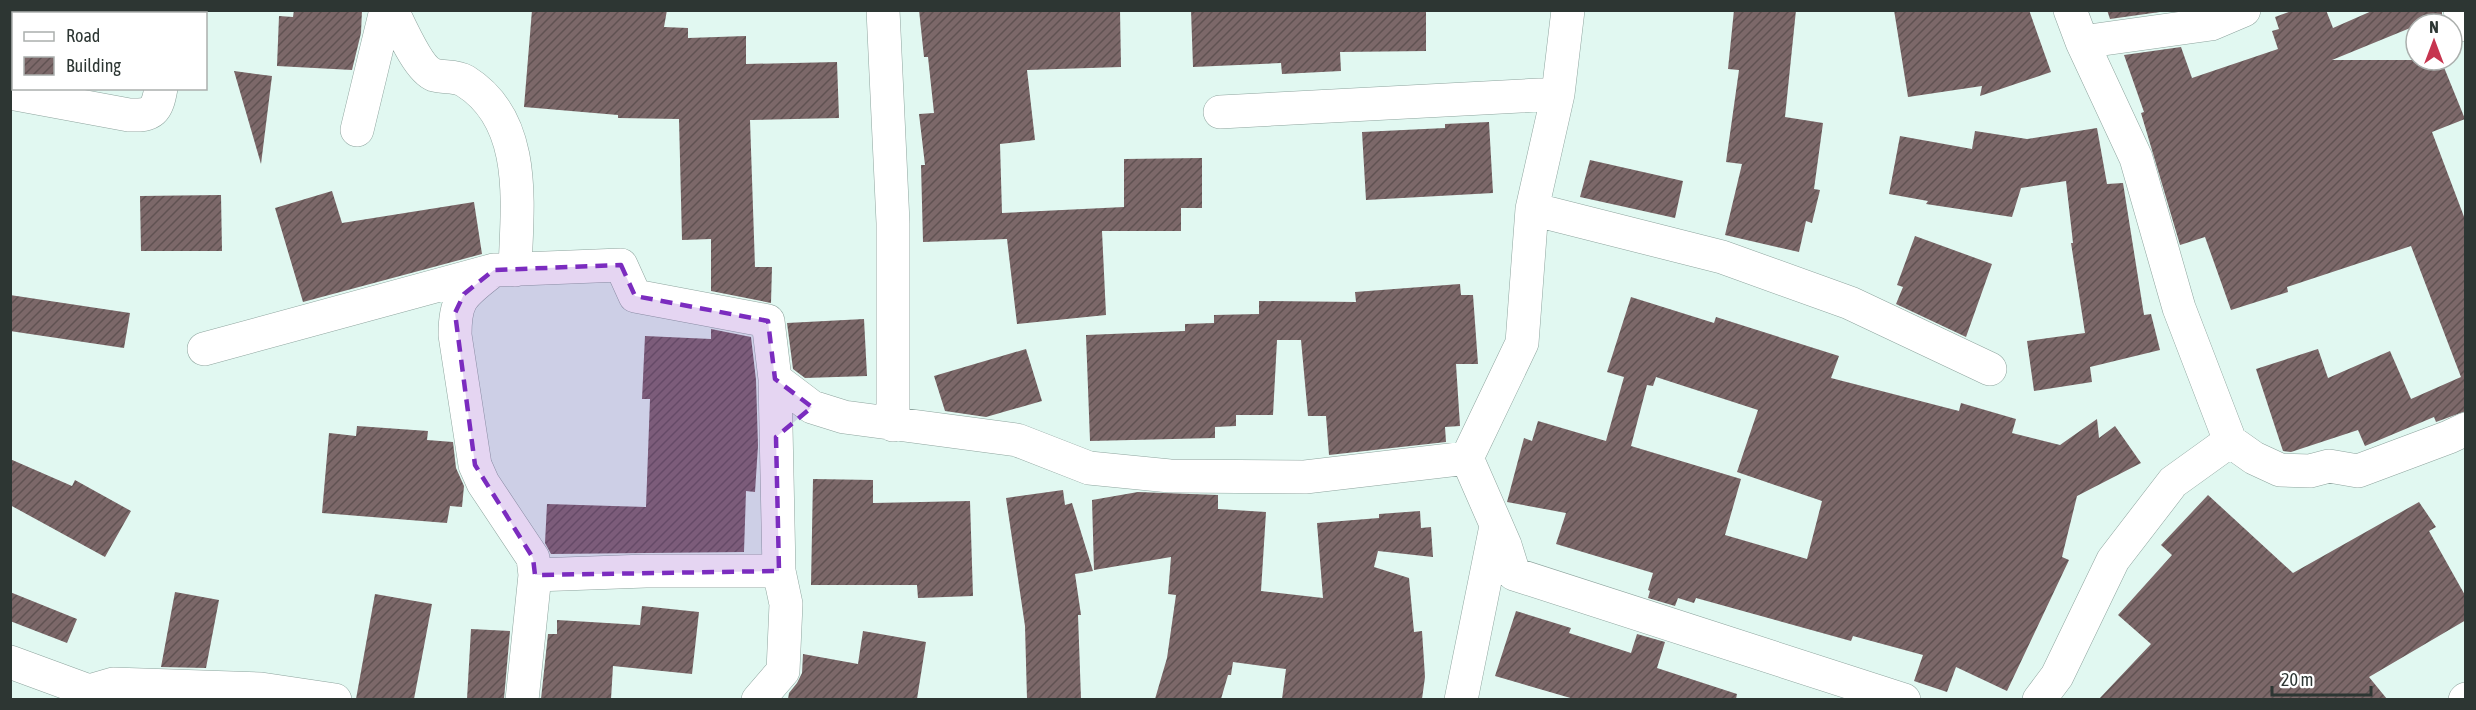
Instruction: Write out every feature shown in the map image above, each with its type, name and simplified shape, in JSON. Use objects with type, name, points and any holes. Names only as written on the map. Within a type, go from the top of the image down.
[{"type":"street","points":[[357,130],[386,10]]},
{"type":"street","points":[[392,10],[420,62],[435,75],[447,75],[463,80],[482,94],[498,113],[509,138],[518,190],[505,270]]},
{"type":"street","points":[[883,10],[893,223],[893,425]]},
{"type":"street","points":[[1568,10],[1558,94],[1532,209],[1522,343],[1467,458],[1505,545],[1514,574],[1904,699]]},
{"type":"street","points":[[2070,10],[2082,42],[2136,158],[2178,308],[2230,441],[2254,458],[2280,470],[2310,471],[2329,466],[2358,471],[2466,429]]},
{"type":"street","points":[[2082,42],[2211,24],[2244,10]]},
{"type":"street","points":[[2460,10],[2466,25]]},
{"type":"street","points":[[10,93],[129,116],[144,116],[155,110],[161,90]]},
{"type":"street","points":[[1220,112],[1558,94]]},
{"type":"street","points":[[1532,209],[1722,257],[1850,303],[1990,369]]},
{"type":"street","points":[[204,350],[505,270],[621,265],[635,296],[768,321],[775,379],[779,571],[786,604],[783,671],[758,699]]},
{"type":"street","points":[[505,270],[464,294],[455,313],[456,335],[475,465],[483,483],[533,558],[535,575],[522,699]]},
{"type":"street","points":[[775,379],[812,406],[844,417],[1017,440],[1089,468],[1170,476],[1305,477],[1467,458]]},
{"type":"street","points":[[776,437],[812,406]]},
{"type":"street","points":[[2039,699],[2057,676],[2113,560],[2173,482],[2230,441]]},
{"type":"street","points":[[1461,699],[1496,526]]},
{"type":"street","points":[[535,575],[646,571],[779,571]]},
{"type":"street","points":[[10,662],[86,695],[113,684],[261,689],[335,699]]},
{"type":"highlighted area","points":[[621,265],[635,296],[768,321],[775,379],[812,407],[776,437],[779,571],[535,575],[533,558],[475,465],[455,313],[464,294],[494,270]]},
{"type":"building","points":[[294,10],[362,10],[361,33],[352,70],[277,66],[279,16],[293,17]]},
{"type":"building","points":[[532,10],[667,10],[664,27],[688,28],[688,38],[746,36],[746,64],[837,62],[839,118],[750,120],[755,267],[772,267],[771,303],[711,291],[711,239],[682,240],[679,119],[618,118],[618,115],[524,107]]},
{"type":"building","points":[[919,10],[1120,10],[1121,67],[1027,70],[1035,140],[1000,144],[1002,213],[1124,207],[1124,159],[1202,158],[1202,208],[1181,208],[1181,231],[1102,231],[1106,315],[1017,324],[1007,239],[923,242],[921,165],[925,165],[919,114],[934,113],[928,57],[924,57]]},
{"type":"building","points":[[1191,10],[1426,10],[1426,51],[1340,52],[1341,71],[1282,74],[1281,63],[1193,67]]},
{"type":"building","points":[[1734,10],[1796,10],[1785,117],[1823,123],[1814,189],[1820,190],[1812,223],[1806,221],[1799,252],[1725,235],[1742,164],[1726,162],[1739,70],[1728,69]]},
{"type":"building","points":[[1894,10],[2029,10],[2051,72],[1980,96],[1982,86],[1908,97]]},
{"type":"building","points":[[2107,10],[2167,10],[2167,11],[2110,19]]},
{"type":"building","points":[[2294,10],[2326,10],[2333,28],[2374,10],[2442,10],[2442,12],[2404,12],[2404,31],[2332,60],[2404,60],[2404,72],[2446,72],[2465,119],[2432,132],[2466,222],[2466,411],[2436,422],[2434,417],[2365,446],[2358,430],[2291,452],[2283,451],[2256,369],[2318,349],[2328,378],[2390,351],[2411,399],[2461,377],[2411,246],[2287,287],[2288,292],[2231,310],[2205,237],[2180,245],[2141,113],[2144,112],[2124,55],[2181,47],[2192,78],[2278,49],[2272,31],[2279,29],[2275,17]]},
{"type":"building","points":[[234,71],[272,76],[261,164]]},
{"type":"building","points":[[1489,122],[1493,193],[1366,200],[1362,132],[1445,128],[1445,124]]},
{"type":"building","points":[[2097,128],[2107,184],[2123,183],[2144,315],[2151,314],[2160,350],[2090,367],[2092,382],[2034,391],[2027,341],[2085,333],[2071,243],[2073,243],[2066,181],[2021,188],[2012,217],[1926,204],[1928,201],[1889,194],[1900,136],[1972,149],[1975,131],[2027,139]]},
{"type":"building","points":[[1590,160],[1683,181],[1675,218],[1580,197]]},
{"type":"building","points":[[332,191],[342,223],[474,202],[482,254],[303,302],[275,208]]},
{"type":"building","points":[[221,195],[222,251],[141,251],[140,196]]},
{"type":"building","points":[[1915,236],[1992,264],[1966,337],[1896,304],[1903,287],[1897,285]]},
{"type":"building","points":[[1460,284],[1461,295],[1473,295],[1478,364],[1456,364],[1460,426],[1445,427],[1446,442],[1329,455],[1326,416],[1308,416],[1301,340],[1277,340],[1273,415],[1236,415],[1236,426],[1215,427],[1215,438],[1090,441],[1086,335],[1185,331],[1185,324],[1214,323],[1214,315],[1259,314],[1259,301],[1356,302],[1355,292]]},
{"type":"building","points":[[10,295],[130,313],[124,348],[10,331]]},
{"type":"building","points":[[1631,297],[1714,323],[1716,317],[1839,356],[1831,378],[1959,411],[1961,403],[2016,419],[2012,433],[2060,445],[2097,419],[2099,438],[2115,426],[2141,463],[2077,496],[2062,557],[2069,560],[2007,691],[1956,667],[1947,692],[1914,681],[1923,655],[1853,636],[1851,641],[1696,598],[1694,603],[1678,598],[1675,606],[1648,598],[1653,573],[1556,544],[1566,513],[1507,502],[1524,438],[1532,441],[1538,421],[1606,441],[1624,377],[1607,372]],"holes":[[[1656,377],[1758,410],[1737,472],[1822,501],[1807,559],[1725,535],[1741,479],[1631,446],[1647,385],[1653,386]]]},
{"type":"building","points":[[864,319],[867,376],[805,378],[793,369],[787,323]]},
{"type":"building","points":[[711,329],[751,337],[756,380],[758,446],[755,492],[746,491],[744,552],[551,554],[545,543],[547,504],[646,507],[650,399],[642,399],[645,336],[711,339]]},
{"type":"building","points":[[1026,349],[1042,401],[986,417],[945,411],[934,376]]},
{"type":"building","points":[[357,426],[428,431],[427,440],[453,442],[456,468],[464,486],[462,507],[450,506],[447,523],[322,513],[329,433],[356,436]]},
{"type":"building","points":[[10,459],[72,486],[75,480],[131,511],[105,557],[10,505]]},
{"type":"building","points":[[813,479],[873,480],[873,503],[970,501],[973,596],[918,598],[917,585],[811,585]]},
{"type":"building","points":[[1063,490],[1065,505],[1072,503],[1093,571],[1075,574],[1081,615],[1078,615],[1081,699],[1027,699],[1025,626],[1006,498]]},
{"type":"building","points":[[1138,492],[1218,495],[1218,509],[1266,512],[1261,591],[1323,598],[1317,523],[1379,518],[1379,514],[1420,511],[1421,528],[1431,527],[1433,557],[1378,551],[1374,567],[1409,578],[1414,632],[1422,631],[1425,677],[1422,699],[1282,699],[1286,669],[1233,662],[1231,675],[1228,675],[1221,699],[1155,699],[1167,658],[1176,595],[1168,594],[1171,557],[1094,570],[1092,500]]},
{"type":"building","points":[[2208,495],[2293,573],[2419,502],[2436,527],[2429,531],[2466,597],[2466,620],[2369,677],[2387,699],[2099,699],[2151,644],[2118,615],[2172,555],[2161,545]]},
{"type":"building","points":[[10,592],[77,619],[67,643],[10,621]]},
{"type":"building","points":[[175,592],[219,600],[206,668],[161,667]]},
{"type":"building","points":[[375,594],[432,604],[414,699],[356,699]]},
{"type":"building","points":[[642,606],[699,612],[692,674],[613,666],[611,699],[541,699],[548,634],[557,634],[557,620],[640,625]]},
{"type":"building","points":[[1516,611],[1571,628],[1569,633],[1631,653],[1637,634],[1665,642],[1657,668],[1737,694],[1736,699],[1574,699],[1495,676]]},
{"type":"building","points":[[471,629],[510,631],[504,699],[467,699]]},
{"type":"building","points":[[863,631],[926,642],[917,699],[788,699],[789,693],[802,673],[803,654],[858,664]]}]
